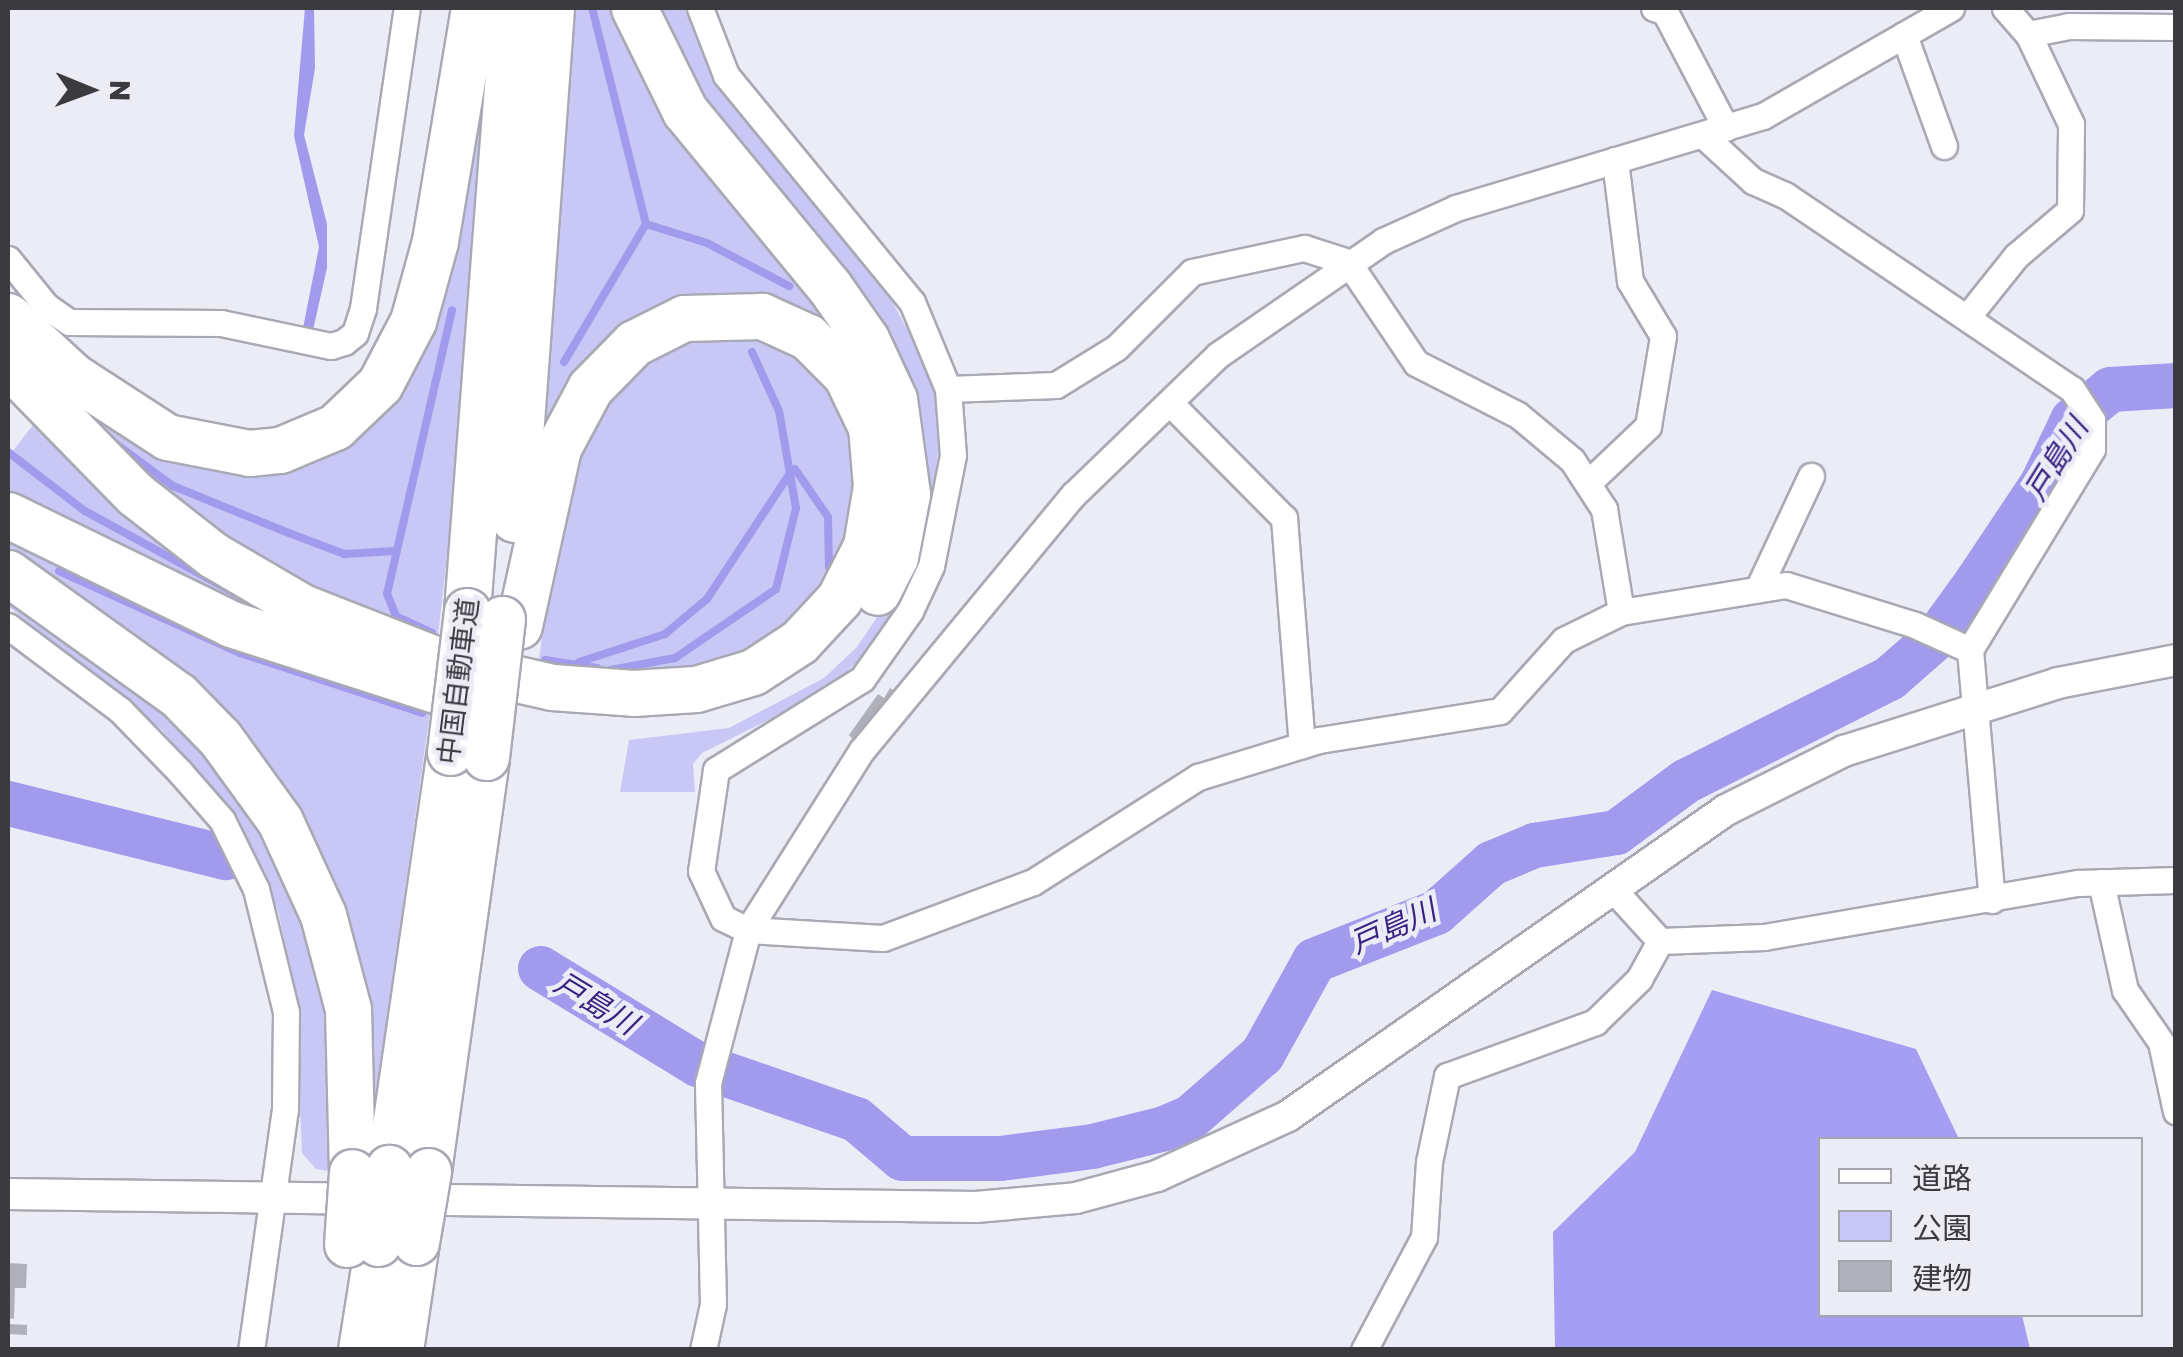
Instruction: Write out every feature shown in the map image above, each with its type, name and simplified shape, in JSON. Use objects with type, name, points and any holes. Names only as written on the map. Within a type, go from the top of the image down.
[{"type":"highway","points":[[8,316],[73,376],[166,437],[249,454],[294,446],[335,427],[380,384],[418,304],[448,174],[474,8]]},
{"type":"highway","name":"中国自動車道","points":[[496,619],[512,8]]},
{"type":"highway","name":"中国自動車道","points":[[390,1170],[440,1097],[477,756],[524,437],[551,8]]},
{"type":"highway","points":[[8,515],[231,624],[372,673],[540,715],[642,723],[706,716],[768,696],[822,661],[863,614],[902,528],[907,460],[894,399],[866,339],[829,286],[685,111],[634,8]]},
{"type":"highway","points":[[8,364],[135,494],[213,555],[302,607],[442,662],[552,687],[633,693],[696,689],[753,672],[800,642],[838,599],[866,546],[876,486],[871,427],[846,376],[808,338],[762,316],[684,318],[634,343],[590,388],[564,432],[541,506],[496,619]]},
{"type":"highway","points":[[8,573],[178,695],[220,738],[280,821],[322,915],[345,993],[352,1056],[390,1170],[381,1243],[338,1350]]},
{"type":"highway","name":"中国自動車道","points":[[361,1350],[390,1170],[477,756]]},
{"type":"highway","name":"中国自動車道","points":[[381,1243],[400,1350]]},
{"type":"street","points":[[8,259],[46,306],[69,322],[221,323],[331,346],[344,342],[363,308],[407,8]]},
{"type":"street","points":[[700,8],[726,75],[912,302],[948,389],[953,455],[946,516],[910,611],[862,679],[716,770],[701,871],[723,918],[748,930],[883,938],[1033,882],[1198,777],[1302,745],[1500,710],[1564,640],[1621,612],[1786,584],[1915,625],[1963,646]]},
{"type":"street","points":[[1654,8],[1665,12],[1715,132],[1752,180],[1785,195],[1832,233],[1968,316],[2087,412],[2092,449],[1963,646],[1970,709],[1984,777],[1992,900]]},
{"type":"street","points":[[703,1350],[713,1304],[708,1083],[748,930],[842,777],[964,620],[1074,494],[1218,355],[1348,262],[1456,208],[1715,132],[1816,89],[1951,8]]},
{"type":"street","points":[[1968,316],[2016,256],[2070,210],[2070,124],[2028,34],[2004,8]]},
{"type":"street","points":[[2028,34],[2069,26],[2176,28]]},
{"type":"street","points":[[1904,35],[1944,146]]},
{"type":"street","points":[[1588,483],[1648,426],[1664,336],[1630,282],[1615,160]]},
{"type":"street","points":[[948,389],[1056,385],[1116,348],[1192,272],[1304,248],[1348,262],[1416,363],[1518,415],[1572,460],[1604,509],[1621,612]]},
{"type":"street","points":[[1170,402],[1284,518],[1302,745]]},
{"type":"street","points":[[1758,589],[1811,476]]},
{"type":"street","points":[[8,626],[120,710],[180,772],[222,820],[256,889],[286,1012],[274,1202],[257,1276],[251,1350]]},
{"type":"street","points":[[8,1194],[274,1202],[976,1207],[1076,1198],[1157,1176],[1288,1116],[1611,886],[1726,810],[1844,750],[1970,709],[2176,660]]},
{"type":"street","points":[[1660,942],[1764,937],[2101,882],[2176,880]]},
{"type":"street","points":[[2101,882],[2125,990],[2169,1056],[2176,1111]]},
{"type":"street","points":[[1611,886],[1660,942]]},
{"type":"street","points":[[1364,1350],[1424,1237],[1428,1162],[1447,1076],[1595,1022],[1639,978],[1660,942]]},
{"type":"green space","points":[[492,8],[460,444],[437,644],[306,591],[169,502],[35,361],[160,453],[217,471],[256,473],[376,417]]},
{"type":"green space","points":[[572,8],[617,8],[851,343],[711,296],[539,454]]},
{"type":"green space","points":[[648,8],[684,8],[726,98],[878,277],[922,355],[936,394],[939,445],[928,534],[904,596],[865,654],[825,692],[702,753],[693,764],[695,792],[620,792],[629,740],[729,728],[824,678],[857,647],[898,586],[922,477]]},
{"type":"green space","points":[[736,329],[803,356],[854,425],[856,524],[807,613],[754,653],[667,676],[538,669],[557,512],[593,415],[655,348]]},
{"type":"green space","points":[[37,420],[297,633],[8,499],[8,457]]},
{"type":"green space","points":[[8,533],[431,705],[370,1140],[305,836],[8,553]]},
{"type":"green space","points":[[8,593],[111,663],[214,758],[279,854],[325,978],[336,1172],[316,1169],[302,1153],[295,989],[278,911],[245,835],[162,730],[8,606]]},
{"type":"shaded area","points":[[305,8],[314,8],[315,68],[304,135],[327,224],[327,268],[313,330],[303,328],[319,247],[294,136]]},
{"type":"shaded area","points":[[1712,990],[1916,1049],[1958,1137],[1818,1137],[1818,1317],[2022,1317],[2030,1349],[1555,1349],[1553,1232],[1635,1152]]},
{"type":"building","points":[[890,688],[901,696],[862,750],[849,735],[878,694],[884,698]]},
{"type":"building","points":[[8,1263],[27,1264],[26,1288],[15,1288],[14,1319],[8,1318]]},
{"type":"building","points":[[8,1324],[27,1325],[27,1335],[8,1334]]},
{"type":"waterway","points":[[564,362],[646,224],[592,8]]},
{"type":"waterway","points":[[646,224],[707,243],[789,286]]},
{"type":"waterway","points":[[432,633],[396,616],[387,594],[452,310]]},
{"type":"waterway","points":[[611,670],[675,658],[776,589],[796,508],[779,411],[752,352]]},
{"type":"waterway","name":"戸島川","points":[[540,968],[697,1064],[856,1119],[902,1158],[1000,1158],[1092,1146],[1164,1128],[1190,1117],[1262,1054],[1314,960],[1436,912],[1491,863],[1534,845],[1616,832],[1685,781],[1889,678],[1937,636],[1976,582],[2042,483],[2072,420],[2110,389],[2176,385]]},
{"type":"waterway","points":[[112,441],[173,486],[289,533],[344,554],[395,551]]},
{"type":"waterway","points":[[8,452],[85,511],[260,607]]},
{"type":"waterway","points":[[795,469],[828,517],[829,567]]},
{"type":"waterway","points":[[579,662],[665,634],[707,599],[792,470]]},
{"type":"waterway","points":[[59,571],[240,653],[422,713]]},
{"type":"waterway","points":[[545,660],[597,668]]},
{"type":"waterway","name":"戸島川","points":[[8,803],[225,857]]}]
